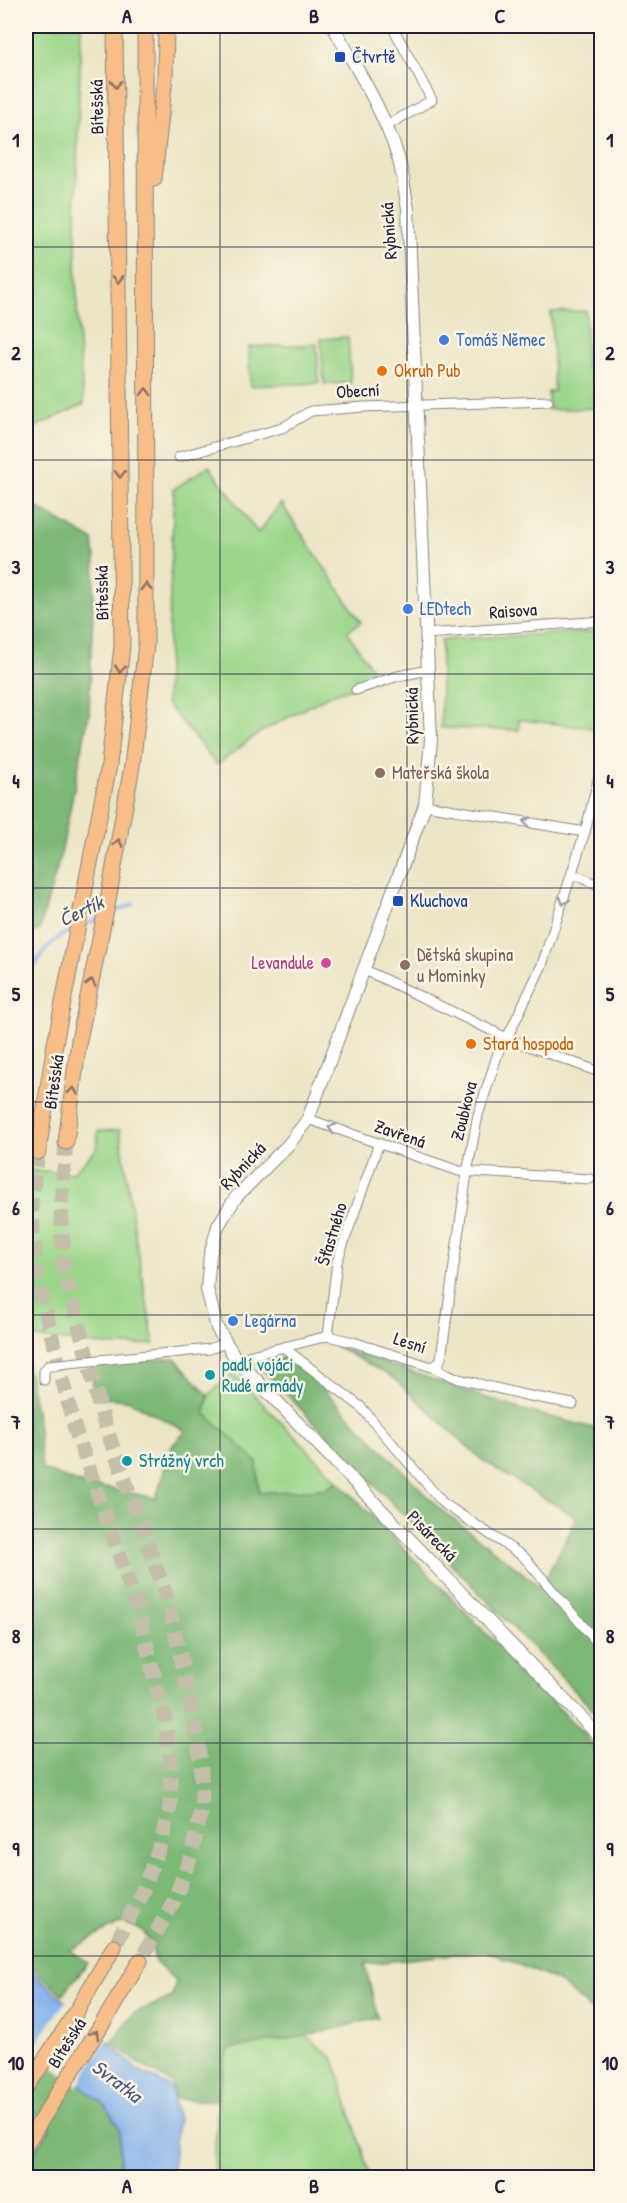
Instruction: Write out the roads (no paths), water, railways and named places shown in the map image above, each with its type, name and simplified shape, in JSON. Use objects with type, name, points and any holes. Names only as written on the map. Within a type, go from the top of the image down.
[{"type":"highway","name":"Bítešská","points":[[38,1152],[54,1048],[110,765],[122,646],[115,26]]},
{"type":"highway","name":"Bítešská","points":[[66,1142],[79,1040],[108,900],[132,766],[146,645],[145,26]]},
{"type":"highway","points":[[147,256],[165,76],[166,26]]},
{"type":"highway","name":"Bítešská","points":[[26,2088],[114,1947]]},
{"type":"highway","name":"Bítešská","points":[[26,2144],[140,1961]]},
{"type":"street","name":"Rybnická","points":[[236,1359],[224,1343],[217,1328],[207,1289],[210,1255],[218,1226],[236,1197],[289,1144],[308,1119],[425,806],[432,740],[408,208],[398,156],[387,126],[333,26]]},
{"type":"street","points":[[387,126],[432,100],[392,26]]},
{"type":"street","name":"Obecní","points":[[179,457],[282,429],[311,411],[548,401]]},
{"type":"street","name":"Raisova","points":[[427,634],[602,621]]},
{"type":"street","points":[[356,690],[398,676],[429,670]]},
{"type":"street","name":"Zoubkova","points":[[432,1367],[439,1363],[441,1358],[467,1173],[478,1115],[499,1050],[542,965],[573,874],[602,764]]},
{"type":"street","points":[[425,806],[585,831]]},
{"type":"street","points":[[573,874],[602,887]]},
{"type":"street","points":[[365,970],[507,1038],[602,1073]]},
{"type":"street","name":"Zavřená","points":[[308,1119],[467,1173],[590,1179]]},
{"type":"street","name":"Šťastného","points":[[328,1336],[337,1262],[379,1143]]},
{"type":"street","name":"Lesní","points":[[236,1359],[328,1336],[432,1367],[459,1378],[525,1395],[573,1404]]},
{"type":"street","points":[[44,1380],[44,1371],[49,1365],[210,1349],[224,1343]]},
{"type":"street","name":"Pisárecká","points":[[283,1347],[361,1407],[443,1503],[524,1557],[602,1648]]},
{"type":"street","name":"Pisárecká","points":[[236,1359],[602,1739]]},
{"type":"water","name":"Svratka","points":[[26,1965],[138,2070],[171,2087],[178,2119],[171,2177],[120,2177],[120,2129],[105,2105],[26,2042]]},
{"type":"waterway","name":"Čertík","points":[[109,914],[134,904]]},
{"type":"waterway","name":"Čertík","points":[[82,926],[100,918]]},
{"type":"waterway","name":"Čertík","points":[[26,981],[39,958],[50,945],[72,930]]},
{"type":"tunnel","points":[[66,1142],[61,1205],[64,1268],[104,1422],[168,1601],[194,1720],[201,1766],[202,1808],[191,1856],[173,1903],[140,1961]]},
{"type":"tunnel","points":[[38,1152],[31,1201],[36,1273],[74,1426],[138,1609],[165,1721],[171,1765],[170,1806],[160,1846],[143,1890],[114,1947]]},
{"type":"place","name":"Čtvrtě","points":[[340,57]]},
{"type":"place","name":"Tomáš Němec","points":[[444,340]]},
{"type":"place","name":"Okruh Pub","points":[[382,371]]},
{"type":"place","name":"LEDtech","points":[[408,609]]},
{"type":"place","name":"Mateřská škola","points":[[380,773]]},
{"type":"place","name":"Kluchova","points":[[398,901]]},
{"type":"place","name":"Levandule","points":[[326,963]]},
{"type":"place","name":"Dětská skupina u Mominky","points":[[405,965]]},
{"type":"place","name":"Stará hospoda","points":[[471,1044]]},
{"type":"place","name":"Legárna","points":[[233,1321]]},
{"type":"place","name":"padlí vojáci Rudé armády","points":[[210,1375]]},
{"type":"place","name":"Strážný vrch","points":[[127,1461]]}]
